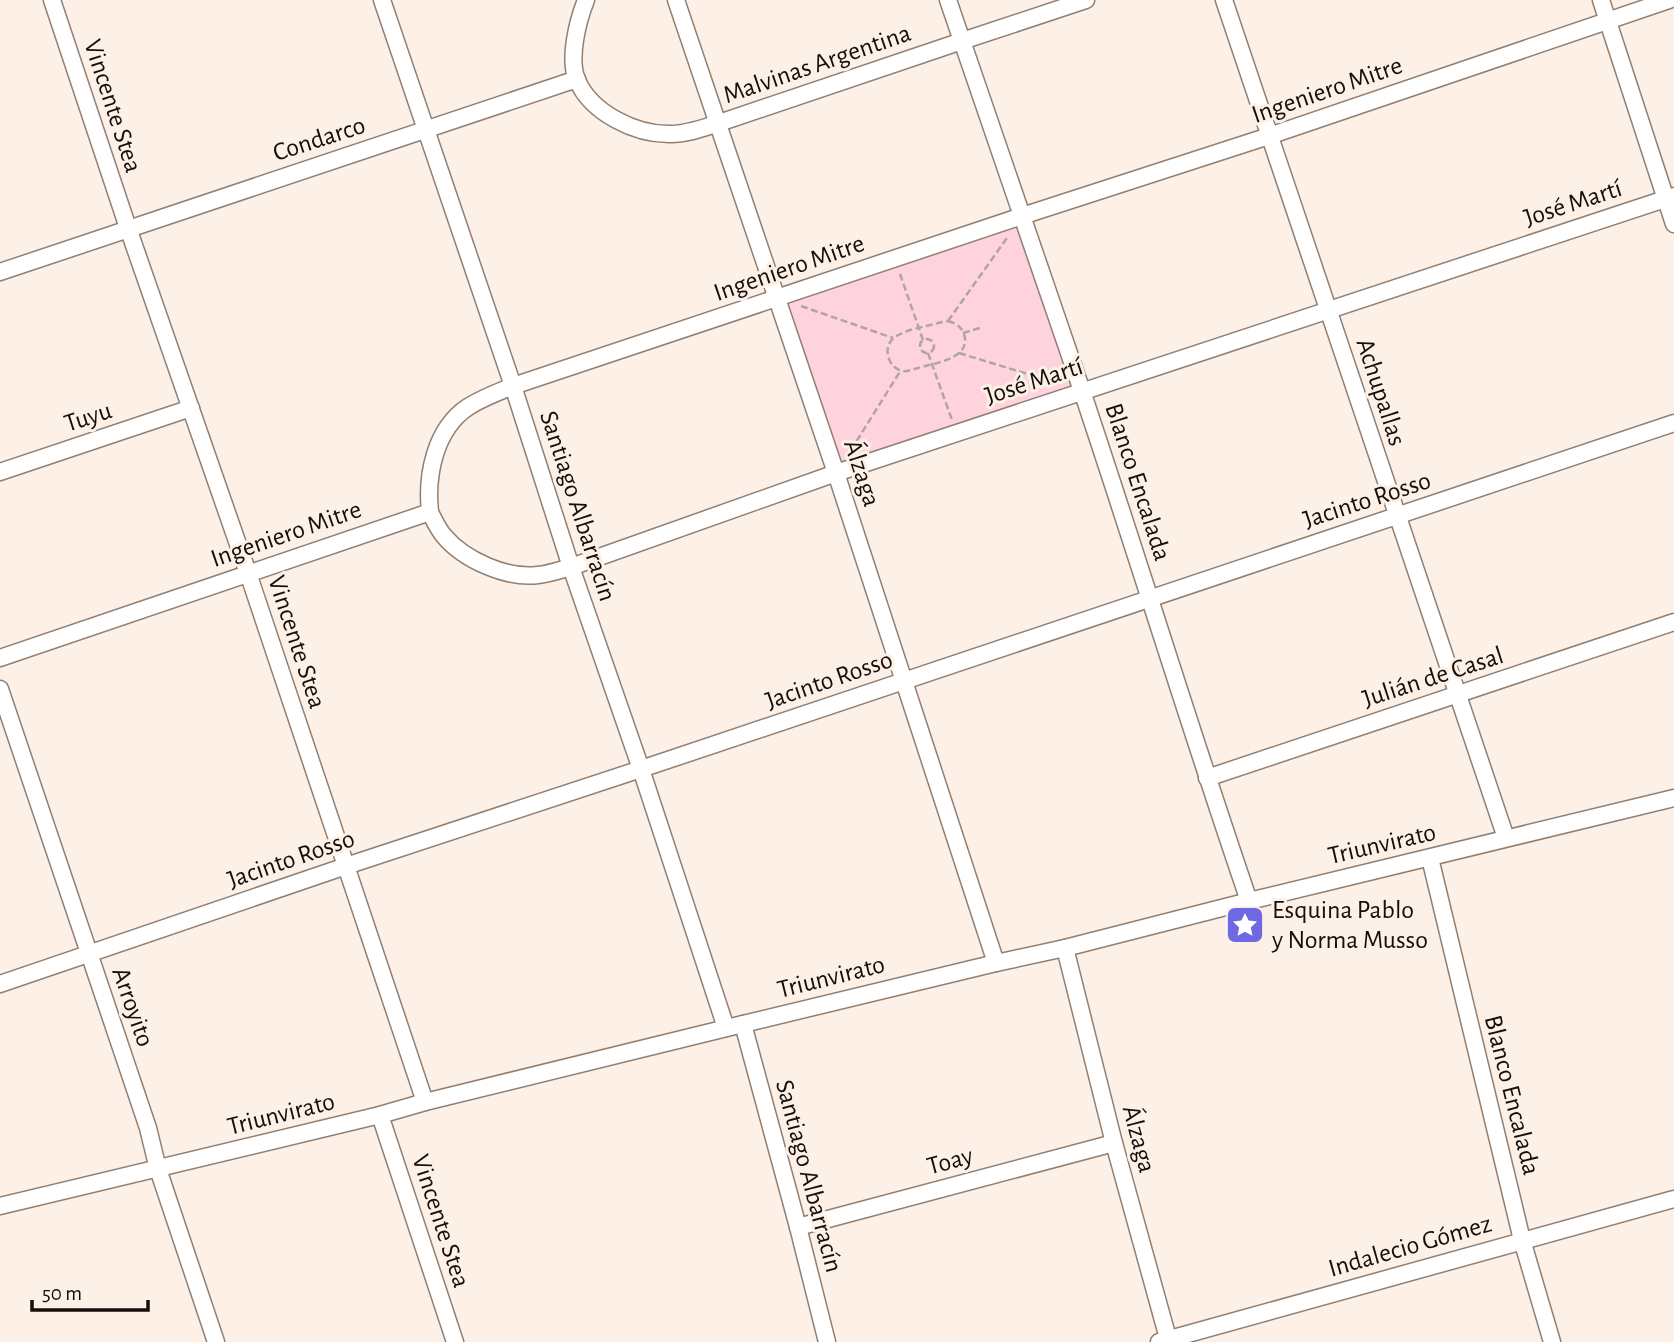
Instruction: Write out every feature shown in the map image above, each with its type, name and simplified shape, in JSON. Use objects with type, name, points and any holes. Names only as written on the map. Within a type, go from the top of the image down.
[{"type":"street","name":"Vincente Stea","points":[[52,0],[425,1102]]},
{"type":"street","name":"Santiago Albarracín","points":[[382,0],[726,1028]]},
{"type":"street","points":[[577,79],[574,60],[576,35],[586,0]]},
{"type":"street","name":"Álzaga","points":[[676,0],[836,473],[996,962]]},
{"type":"street","name":"Blanco Encalada","points":[[948,0],[1082,391],[1249,901]]},
{"type":"street","name":"Malvinas Argentina","points":[[577,79],[597,106],[629,127],[671,134],[694,131],[1086,0]]},
{"type":"street","name":"Achupallas","points":[[1224,0],[1506,838]]},
{"type":"street","points":[[1601,0],[1670,197],[1674,224]]},
{"type":"street","name":"Ingeniero Mitre","points":[[0,658],[430,512],[429,481],[433,461],[446,430],[457,415],[485,397],[1669,0]]},
{"type":"street","name":"Condarco","points":[[0,272],[577,79]]},
{"type":"street","name":"José Martí","points":[[430,512],[445,537],[462,551],[500,572],[537,575],[571,567],[836,473],[1670,197]]},
{"type":"street","name":"Tuyu","points":[[0,472],[191,408]]},
{"type":"street","name":"Jacinto Rosso","points":[[0,984],[1674,423]]},
{"type":"street","name":"Julián de Casal","points":[[1207,778],[1674,622]]},
{"type":"street","name":"Arroyito","points":[[0,689],[148,1128],[158,1168],[216,1342]]},
{"type":"street","name":"Triunvirato","points":[[0,1206],[1674,798]]},
{"type":"street","name":"Blanco Encalada","points":[[1430,858],[1522,1240],[1552,1342]]},
{"type":"street","name":"Álzaga","points":[[1065,948],[1166,1341]]},
{"type":"street","name":"Santiago Albarracín","points":[[743,1024],[827,1342]]},
{"type":"street","name":"Vincente Stea","points":[[380,1115],[455,1342]]},
{"type":"street","name":"Toay","points":[[798,1227],[1114,1143]]},
{"type":"street","name":"Indalecio Gómez","points":[[1166,1341],[1674,1199]]},
{"type":"path","points":[[948,321],[1007,237]]},
{"type":"path","points":[[895,258],[923,340],[920,348],[928,353]]},
{"type":"path","points":[[777,298],[893,338]]},
{"type":"path","points":[[948,321],[959,326],[964,333],[965,343],[959,354],[908,371],[891,364],[888,346],[893,338],[948,321]]},
{"type":"path","points":[[964,333],[980,328]]},
{"type":"path","points":[[923,340],[929,339],[934,345],[934,349],[928,353]]},
{"type":"path","points":[[928,353],[956,433]]},
{"type":"path","points":[[959,354],[1057,383]]},
{"type":"path","points":[[851,450],[901,370]]},
{"type":"shaded area","points":[[1022,216],[1082,391],[836,473],[777,298]]},
{"type":"place","name":"Esquina Pablo y Norma Musso","points":[[1245,925]]}]
